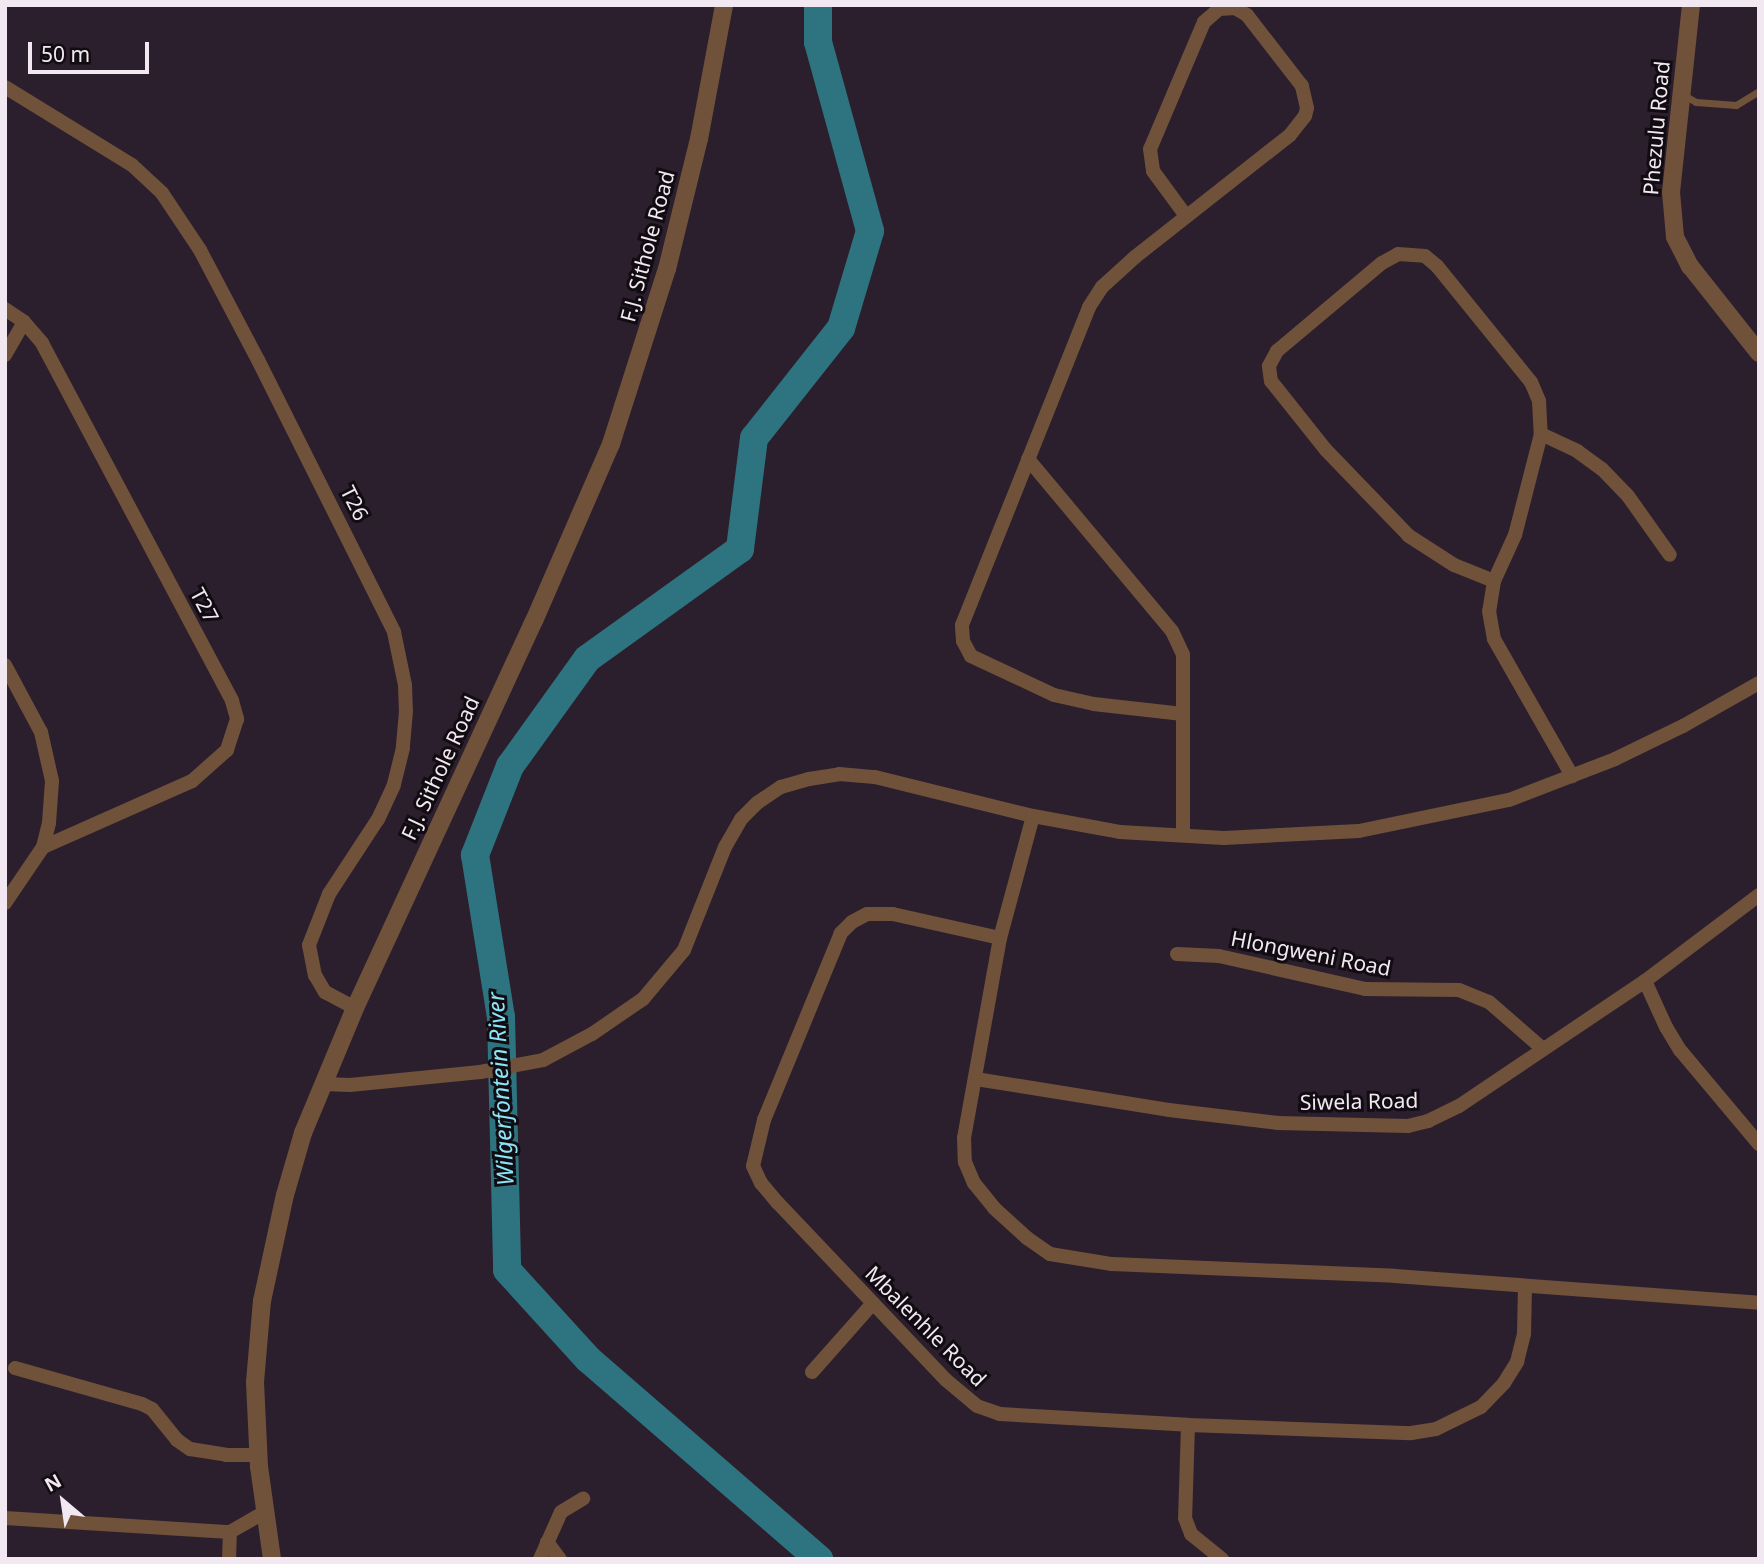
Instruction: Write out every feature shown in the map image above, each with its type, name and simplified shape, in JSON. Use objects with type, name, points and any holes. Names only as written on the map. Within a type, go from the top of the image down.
[{"type":"street","name":"F.J. Sithole Road","points":[[272,1559],[258,1455],[255,1382],[262,1301],[285,1195],[303,1133],[355,1008],[534,621],[611,444],[667,270],[699,139],[723,5]]},
{"type":"street","name":"Phezulu Road","points":[[1690,5],[1671,192],[1675,237],[1690,265],[1759,353]]},
{"type":"street","points":[[1184,714],[1094,704],[1054,695],[971,656],[963,641],[962,625],[1089,307],[1115,274],[1300,125],[1307,108],[1302,86],[1247,15],[1235,8],[1219,9],[1203,22],[1150,149],[1153,171],[1186,216]]},
{"type":"street","name":"T26","points":[[5,87],[132,165],[162,193],[200,250],[394,632],[405,685],[406,711],[403,748],[394,785],[379,819],[329,894],[309,945],[315,975],[325,992],[355,1008]]},
{"type":"street","points":[[1494,581],[1434,552],[1385,514],[1271,381],[1269,366],[1277,351],[1382,263],[1398,254],[1425,256],[1437,266],[1531,383],[1542,412],[1541,434],[1515,535],[1494,581],[1489,611],[1494,639],[1572,776]]},
{"type":"street","name":"T27","points":[[5,309],[24,322],[42,343],[232,701],[237,719],[226,750],[192,780],[43,847]]},
{"type":"street","points":[[5,355],[24,322]]},
{"type":"street","points":[[1541,434],[1577,451],[1602,469],[1628,496],[1670,555]]},
{"type":"street","points":[[1028,459],[1172,631],[1183,655],[1183,833]]},
{"type":"street","points":[[5,665],[41,732],[52,781],[49,823],[43,847],[5,903]]},
{"type":"street","points":[[323,1084],[350,1085],[480,1072],[561,1053],[643,999],[684,950],[724,847],[741,819],[757,803],[781,787],[839,774],[875,777],[1033,816],[1120,832],[1183,833],[1224,838],[1359,831],[1508,800],[1572,776],[1683,726],[1759,683]]},
{"type":"street","points":[[1033,816],[1000,938],[964,1138],[965,1162],[975,1183],[994,1208],[1027,1238],[1050,1254],[1112,1264],[1395,1276],[1759,1303]]},
{"type":"street","name":"Siwela Road","points":[[976,1079],[1169,1110],[1278,1123],[1408,1126],[1428,1121],[1458,1106],[1646,981],[1759,895]]},
{"type":"street","name":"Mbalenhle Road","points":[[1000,938],[894,914],[867,914],[852,922],[841,933],[764,1120],[753,1166],[761,1183],[946,1380],[977,1406],[1000,1414],[1188,1425],[1411,1433],[1436,1429],[1481,1406],[1504,1383],[1517,1362],[1524,1334],[1525,1287]]},
{"type":"street","name":"Hlongweni Road","points":[[1177,954],[1219,956],[1365,989],[1459,990],[1489,1002],[1542,1048]]},
{"type":"street","points":[[1646,981],[1666,1027],[1681,1051],[1759,1144]]},
{"type":"street","points":[[812,1372],[873,1303]]},
{"type":"street","points":[[15,1368],[142,1404],[152,1409],[177,1440],[190,1449],[226,1455],[258,1455]]},
{"type":"street","points":[[1188,1425],[1185,1518],[1191,1534],[1222,1559]]},
{"type":"street","points":[[540,1559],[561,1512],[583,1499]]},
{"type":"street","points":[[5,1518],[230,1532],[265,1513]]},
{"type":"street","points":[[229,1559],[230,1532]]},
{"type":"street","points":[[547,1542],[560,1559]]},
{"type":"lane","points":[[1682,94],[1696,102],[1736,105],[1759,91]]},
{"type":"waterway","name":"Wilgerfontein River","points":[[818,5],[818,42],[870,231],[841,328],[754,438],[740,549],[587,659],[510,766],[475,855],[501,1017],[507,1270],[588,1359],[819,1559]]}]
